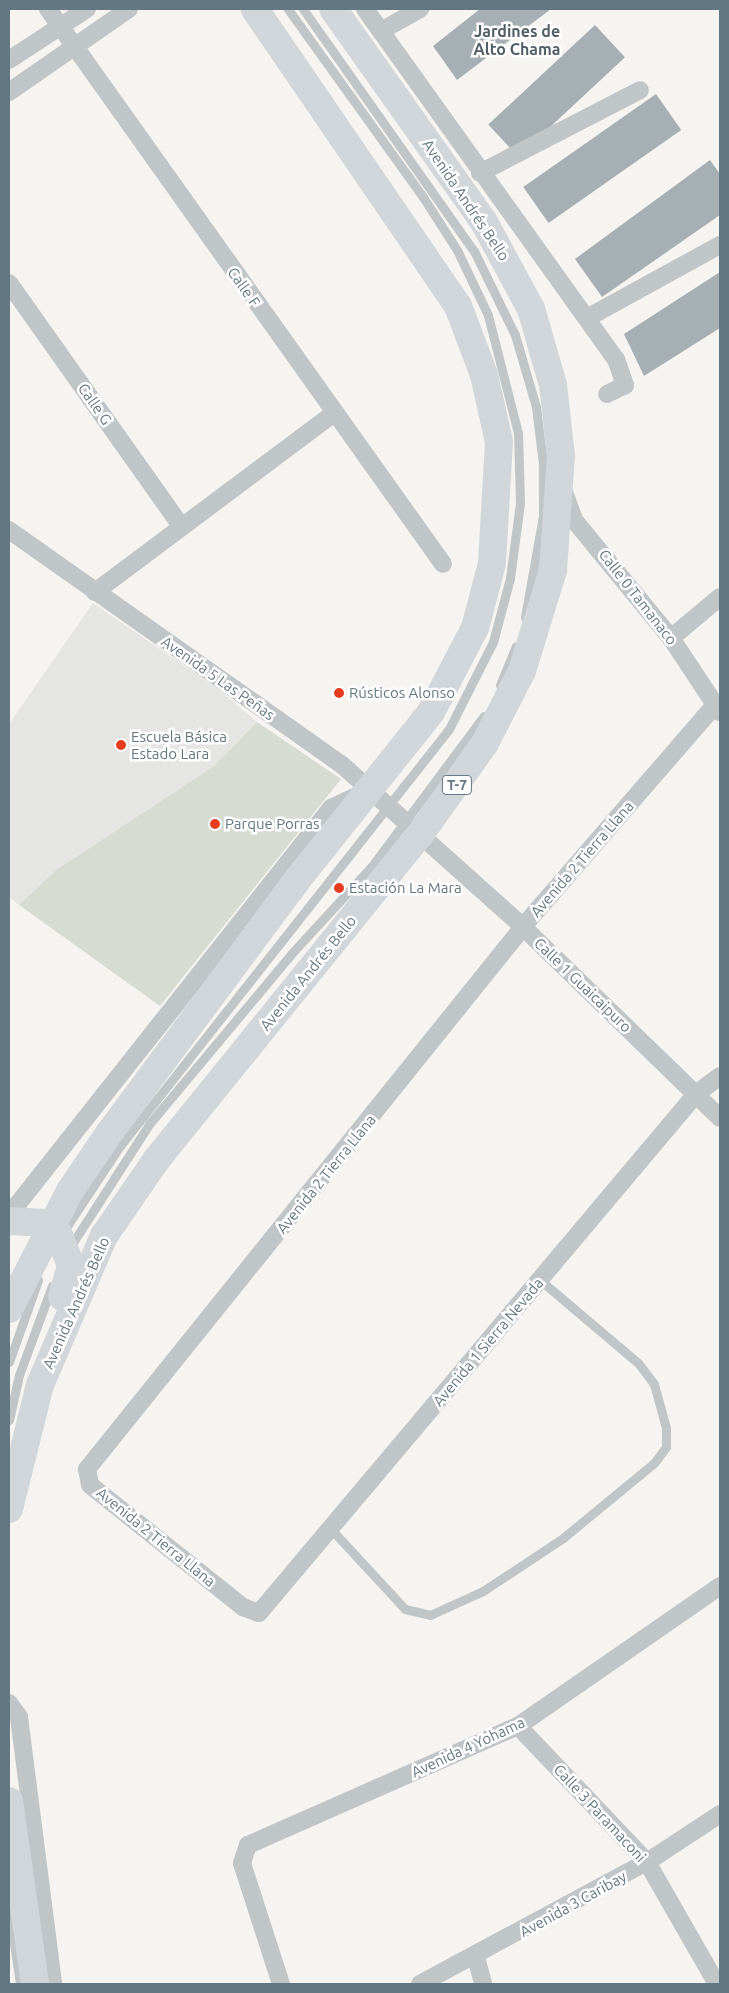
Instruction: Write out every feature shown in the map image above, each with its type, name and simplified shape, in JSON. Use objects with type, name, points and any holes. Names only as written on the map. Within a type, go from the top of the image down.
[{"type":"highway","points":[[9,1310],[32,1262],[59,1238],[144,1086],[297,880],[381,799],[432,712],[474,628],[492,564],[499,442],[484,375],[458,306],[254,9]]},
{"type":"highway","points":[[317,9],[386,105],[407,114]]},
{"type":"highway","name":"Avenida Andrés Bello","points":[[9,1509],[18,1464],[53,1350],[104,1236],[156,1159],[412,829],[486,743],[522,672],[553,570],[562,481],[553,385],[531,309],[484,222],[333,9]]},
{"type":"highway","points":[[11,1219],[59,1238],[89,1245],[104,1236]]},
{"type":"highway","points":[[11,1219],[26,1240],[32,1262]]},
{"type":"highway","points":[[18,1464],[18,1428],[25,1391],[68,1281],[59,1238]]},
{"type":"highway","points":[[9,1801],[35,1984]]},
{"type":"street","name":"Calle F","points":[[48,9],[443,564]]},
{"type":"street","points":[[9,60],[59,25],[87,9]]},
{"type":"street","points":[[9,92],[129,9]]},
{"type":"street","points":[[365,9],[480,174],[616,359],[625,385],[607,394]]},
{"type":"street","points":[[381,31],[420,9]]},
{"type":"street","points":[[480,174],[640,90]]},
{"type":"street","points":[[587,318],[720,245]]},
{"type":"street","name":"Calle G","points":[[9,283],[181,526]]},
{"type":"street","points":[[95,592],[334,413]]},
{"type":"street","name":"Calle 0 Tamanaco","points":[[562,481],[574,520],[671,638],[717,709]]},
{"type":"street","name":"Avenida 5 Las Peñas","points":[[9,532],[381,799],[412,829]]},
{"type":"street","points":[[671,638],[720,597]]},
{"type":"street","name":"Avenida 2 Tierra Llana","points":[[260,1613],[243,1607],[90,1485],[87,1469],[523,927],[717,709]]},
{"type":"street","points":[[11,1219],[331,808],[346,797],[381,799]]},
{"type":"street","name":"Calle 1 Guaicaipuro","points":[[412,829],[523,927],[720,1118]]},
{"type":"street","name":"Avenida 1 Sierra Nevada","points":[[260,1613],[696,1094],[720,1076]]},
{"type":"street","name":"Avenida 4 Yohama","points":[[281,1984],[242,1863],[248,1845],[518,1726],[720,1586]]},
{"type":"street","points":[[9,1703],[19,1717],[53,1984]]},
{"type":"street","name":"Calle 3 Paramaconi","points":[[518,1726],[647,1862],[717,1984]]},
{"type":"street","name":"Avenida 3 Caribay","points":[[420,1984],[476,1957],[647,1862],[720,1814]]},
{"type":"street","points":[[476,1957],[483,1984]]},
{"type":"lane","points":[[288,9],[457,250],[499,344],[518,433],[518,531],[493,642],[449,729],[381,799]]},
{"type":"lane","points":[[9,1362],[43,1267],[59,1238],[150,1123],[412,829],[492,701],[522,632],[543,516],[540,435],[524,361],[474,250],[303,9]]},
{"type":"lane","points":[[9,1420],[19,1375],[59,1238]]},
{"type":"lane","points":[[330,1528],[405,1609],[430,1615],[484,1591],[563,1538],[654,1463],[666,1448],[666,1428],[654,1384],[638,1363],[540,1280]]},
{"type":"lane","points":[[9,1910],[20,1984]]},
{"type":"shaded area","name":"Escuela Básica Estado Lara","points":[[93,603],[218,689],[257,722],[214,766],[56,870],[19,905],[9,897],[9,724]]},
{"type":"shaded area","name":"Parque Porras","points":[[257,722],[341,779],[160,1006],[19,905],[56,870],[214,766]]},
{"type":"building","points":[[480,9],[551,9],[457,80],[433,46]]},
{"type":"building","points":[[595,25],[625,57],[518,157],[488,125]]},
{"type":"building","points":[[656,94],[681,130],[549,223],[523,187]]},
{"type":"building","points":[[710,160],[720,174],[720,215],[602,297],[575,259]]},
{"type":"building","points":[[720,272],[720,328],[644,376],[624,334]]},
{"type":"place","name":"Rústicos Alonso","points":[[339,693]]},
{"type":"place","name":"Escuela Básica Estado Lara","points":[[121,745]]},
{"type":"place","name":"Parque Porras","points":[[215,824]]},
{"type":"place","name":"Estación La Mara","points":[[339,888]]},
{"type":"district","name":"Jardines de Alto Chama","points":[[517,40]]}]
